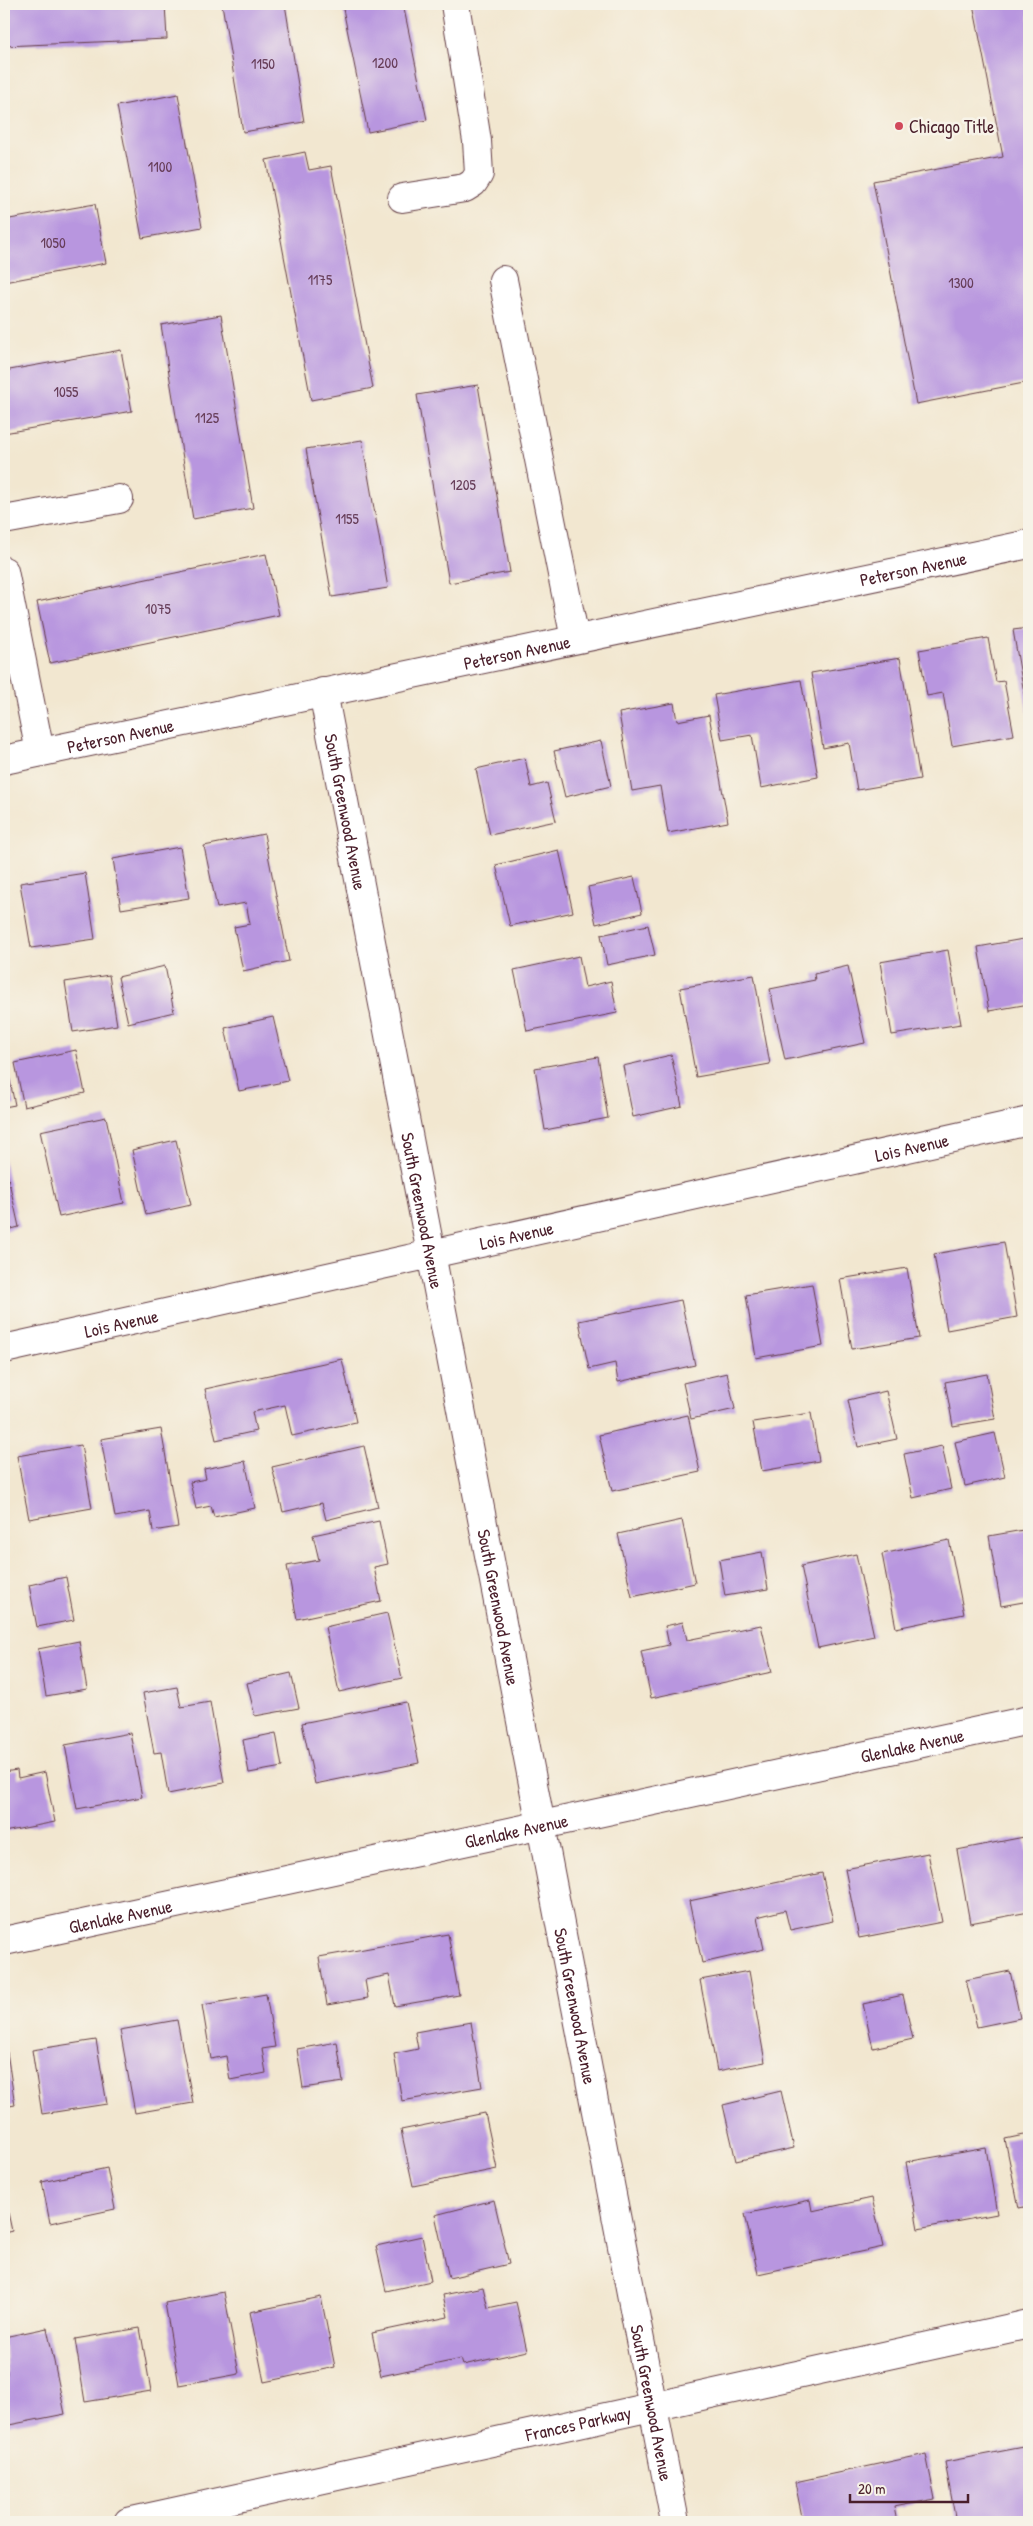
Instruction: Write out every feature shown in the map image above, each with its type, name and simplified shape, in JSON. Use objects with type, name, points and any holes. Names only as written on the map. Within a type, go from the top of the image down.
[{"type":"street","points":[[402,198],[465,188],[473,183],[479,174],[476,141],[455,4]]},
{"type":"street","points":[[503,280],[575,639]]},
{"type":"street","points":[[4,520],[119,499]]},
{"type":"street","name":"Peterson Avenue","points":[[4,760],[1029,544]]},
{"type":"street","points":[[4,571],[40,752]]},
{"type":"street","name":"South Greenwood Avenue","points":[[323,692],[675,2522]]},
{"type":"street","name":"Lois Avenue","points":[[4,1349],[1029,1121]]},
{"type":"street","name":"Glenlake Avenue","points":[[4,1942],[1029,1720]]},
{"type":"street","name":"Frances Parkway","points":[[128,2522],[1029,2324]]},
{"type":"building","points":[[4,4],[165,4],[167,39],[4,46]]},
{"type":"building","points":[[222,4],[285,4],[304,122],[243,132]]},
{"type":"building","points":[[342,4],[403,4],[427,120],[368,132]]},
{"type":"building","points":[[973,4],[1029,4],[1029,382],[916,404],[873,181],[1003,157]]},
{"type":"building","points":[[178,94],[202,227],[142,238],[117,106]]},
{"type":"building","points":[[305,152],[309,170],[331,166],[373,388],[311,400],[266,160]]},
{"type":"building","points":[[95,204],[106,263],[4,282],[4,220]]},
{"type":"building","points":[[221,315],[253,508],[193,519],[161,325]]},
{"type":"building","points":[[121,350],[132,411],[4,433],[4,371]]},
{"type":"building","points":[[478,385],[510,572],[449,583],[417,395]]},
{"type":"building","points":[[362,440],[388,588],[332,597],[306,449]]},
{"type":"building","points":[[266,554],[279,615],[50,663],[37,602]]},
{"type":"building","points":[[1029,628],[1029,716],[1028,716],[1013,630]]},
{"type":"building","points":[[988,638],[996,682],[1004,681],[1014,735],[952,746],[943,693],[927,696],[919,650]]},
{"type":"building","points":[[900,658],[920,779],[857,790],[849,743],[823,748],[811,673]]},
{"type":"building","points":[[801,680],[818,777],[761,788],[752,735],[722,740],[714,695]]},
{"type":"building","points":[[674,703],[677,721],[709,715],[728,822],[668,833],[660,786],[632,791],[619,713]]},
{"type":"building","points":[[601,741],[611,786],[565,797],[554,751]]},
{"type":"building","points":[[525,758],[531,787],[547,783],[556,821],[490,835],[476,769]]},
{"type":"building","points":[[264,834],[289,961],[243,971],[234,927],[250,924],[246,903],[217,908],[204,846]]},
{"type":"building","points":[[180,847],[189,898],[121,909],[113,859]]},
{"type":"building","points":[[559,850],[573,912],[510,926],[496,865]]},
{"type":"building","points":[[85,873],[95,939],[31,948],[20,883]]},
{"type":"building","points":[[634,877],[642,913],[596,924],[588,887]]},
{"type":"building","points":[[648,925],[655,955],[607,965],[601,935]]},
{"type":"building","points":[[1029,938],[1029,1004],[989,1011],[978,947]]},
{"type":"building","points":[[948,950],[961,1024],[892,1035],[880,962]]},
{"type":"building","points":[[579,956],[585,987],[611,981],[617,1013],[527,1031],[514,970]]},
{"type":"building","points":[[165,966],[174,1012],[128,1023],[118,977]]},
{"type":"building","points":[[848,966],[865,1043],[785,1060],[770,989],[815,980],[814,974]]},
{"type":"building","points":[[109,975],[117,1025],[73,1032],[65,982]]},
{"type":"building","points":[[754,975],[770,1064],[696,1077],[680,988]]},
{"type":"building","points":[[273,1017],[288,1081],[239,1091],[225,1028]]},
{"type":"building","points":[[76,1050],[85,1093],[24,1107],[15,1063]]},
{"type":"building","points":[[671,1055],[682,1106],[633,1117],[623,1066]]},
{"type":"building","points":[[598,1057],[608,1118],[545,1130],[535,1068]]},
{"type":"building","points":[[4,1067],[7,1067],[15,1105],[4,1107]]},
{"type":"building","points":[[106,1117],[124,1203],[59,1217],[40,1131]]},
{"type":"building","points":[[176,1140],[191,1205],[146,1215],[132,1150]]},
{"type":"building","points":[[4,1159],[19,1227],[4,1231]]},
{"type":"building","points":[[1004,1242],[1017,1317],[947,1330],[934,1254]]},
{"type":"building","points":[[907,1268],[919,1338],[852,1349],[840,1279]]},
{"type":"building","points":[[812,1284],[823,1346],[756,1358],[746,1295]]},
{"type":"building","points":[[681,1300],[695,1365],[618,1382],[615,1363],[589,1369],[579,1321]]},
{"type":"building","points":[[342,1359],[356,1422],[292,1436],[285,1405],[252,1412],[256,1431],[216,1440],[205,1389]]},
{"type":"building","points":[[727,1373],[735,1409],[691,1419],[683,1383]]},
{"type":"building","points":[[987,1374],[995,1419],[953,1426],[945,1382]]},
{"type":"building","points":[[886,1391],[897,1439],[858,1447],[848,1400]]},
{"type":"building","points":[[811,1413],[819,1461],[762,1471],[753,1422]]},
{"type":"building","points":[[688,1415],[700,1472],[612,1491],[599,1435]]},
{"type":"building","points":[[161,1429],[178,1527],[153,1531],[150,1511],[115,1517],[101,1439]]},
{"type":"building","points":[[995,1433],[1005,1477],[965,1486],[955,1442]]},
{"type":"building","points":[[81,1445],[92,1508],[29,1519],[17,1456]]},
{"type":"building","points":[[364,1446],[378,1507],[326,1520],[322,1503],[283,1512],[272,1467]]},
{"type":"building","points":[[942,1446],[951,1489],[913,1498],[904,1454]]},
{"type":"building","points":[[245,1461],[255,1508],[214,1517],[211,1506],[196,1509],[190,1482],[206,1479],[204,1469]]},
{"type":"building","points":[[682,1520],[695,1583],[632,1597],[618,1534]]},
{"type":"building","points":[[379,1521],[388,1564],[374,1567],[381,1601],[297,1619],[287,1566],[319,1560],[313,1535]]},
{"type":"building","points":[[1029,1529],[1029,1601],[1001,1606],[989,1536]]},
{"type":"building","points":[[949,1540],[964,1614],[896,1628],[882,1554]]},
{"type":"building","points":[[762,1552],[768,1589],[725,1596],[719,1560]]},
{"type":"building","points":[[856,1554],[874,1636],[818,1648],[801,1566]]},
{"type":"building","points":[[66,1577],[74,1620],[37,1627],[29,1585]]},
{"type":"building","points":[[387,1613],[402,1678],[339,1692],[325,1627]]},
{"type":"building","points":[[683,1622],[687,1640],[761,1625],[772,1672],[651,1698],[641,1651],[669,1645],[665,1626]]},
{"type":"building","points":[[79,1641],[87,1689],[46,1696],[38,1649]]},
{"type":"building","points":[[291,1673],[299,1708],[255,1716],[247,1683]]},
{"type":"building","points":[[177,1687],[181,1707],[210,1702],[224,1783],[168,1794],[161,1752],[154,1753],[143,1693]]},
{"type":"building","points":[[406,1702],[419,1763],[315,1784],[302,1723]]},
{"type":"building","points":[[130,1733],[142,1797],[77,1809],[65,1745]]},
{"type":"building","points":[[276,1733],[282,1767],[249,1773],[243,1740]]},
{"type":"building","points":[[17,1770],[18,1778],[45,1772],[55,1822],[4,1832],[4,1772]]},
{"type":"building","points":[[1024,1837],[1029,1865],[1029,1912],[970,1923],[957,1850]]},
{"type":"building","points":[[928,1853],[942,1922],[859,1938],[845,1869]]},
{"type":"building","points":[[822,1873],[833,1921],[790,1930],[785,1910],[757,1917],[764,1949],[702,1963],[689,1901]]},
{"type":"building","points":[[448,1934],[459,1995],[395,2006],[389,1975],[365,1980],[368,1998],[327,2005],[319,1957]]},
{"type":"building","points":[[749,1971],[765,2062],[717,2071],[700,1980]]},
{"type":"building","points":[[1010,1971],[1020,2018],[977,2027],[966,1980]]},
{"type":"building","points":[[266,1994],[275,2047],[262,2049],[266,2073],[230,2080],[226,2056],[211,2059],[202,2005]]},
{"type":"building","points":[[903,1995],[913,2039],[873,2048],[863,2004]]},
{"type":"building","points":[[177,2020],[193,2103],[135,2113],[120,2030]]},
{"type":"building","points":[[471,2022],[482,2087],[402,2101],[394,2054],[418,2049],[415,2032]]},
{"type":"building","points":[[96,2040],[107,2104],[42,2114],[32,2050]]},
{"type":"building","points":[[337,2042],[343,2082],[303,2088],[297,2049]]},
{"type":"building","points":[[7,2052],[15,2105],[4,2107],[4,2053]]},
{"type":"building","points":[[781,2091],[794,2148],[736,2161],[723,2105]]},
{"type":"building","points":[[485,2113],[497,2169],[413,2186],[401,2130]]},
{"type":"building","points":[[1029,2134],[1029,2206],[1019,2208],[1005,2139]]},
{"type":"building","points":[[986,2148],[997,2214],[918,2229],[906,2162]]},
{"type":"building","points":[[107,2168],[115,2209],[50,2223],[42,2182]]},
{"type":"building","points":[[4,2194],[12,2231],[4,2233]]},
{"type":"building","points":[[872,2198],[883,2247],[758,2274],[745,2214],[810,2200],[812,2211]]},
{"type":"building","points":[[494,2200],[509,2264],[449,2278],[435,2215]]},
{"type":"building","points":[[422,2236],[431,2281],[386,2291],[376,2246]]},
{"type":"building","points":[[483,2287],[488,2308],[516,2302],[527,2351],[463,2365],[461,2359],[381,2376],[372,2333],[448,2317],[443,2295]]},
{"type":"building","points":[[224,2292],[239,2374],[179,2385],[165,2303]]},
{"type":"building","points":[[321,2297],[335,2367],[264,2382],[250,2312]]},
{"type":"building","points":[[47,2328],[65,2414],[4,2426],[4,2374],[7,2374],[4,2337]]},
{"type":"building","points":[[140,2328],[151,2391],[85,2402],[75,2339]]},
{"type":"building","points":[[1029,2446],[1029,2522],[956,2522],[945,2462]]},
{"type":"building","points":[[926,2454],[935,2499],[894,2507],[897,2522],[803,2522],[795,2482]]},
{"type":"place","name":"Chicago Title","points":[[899,126]]}]
